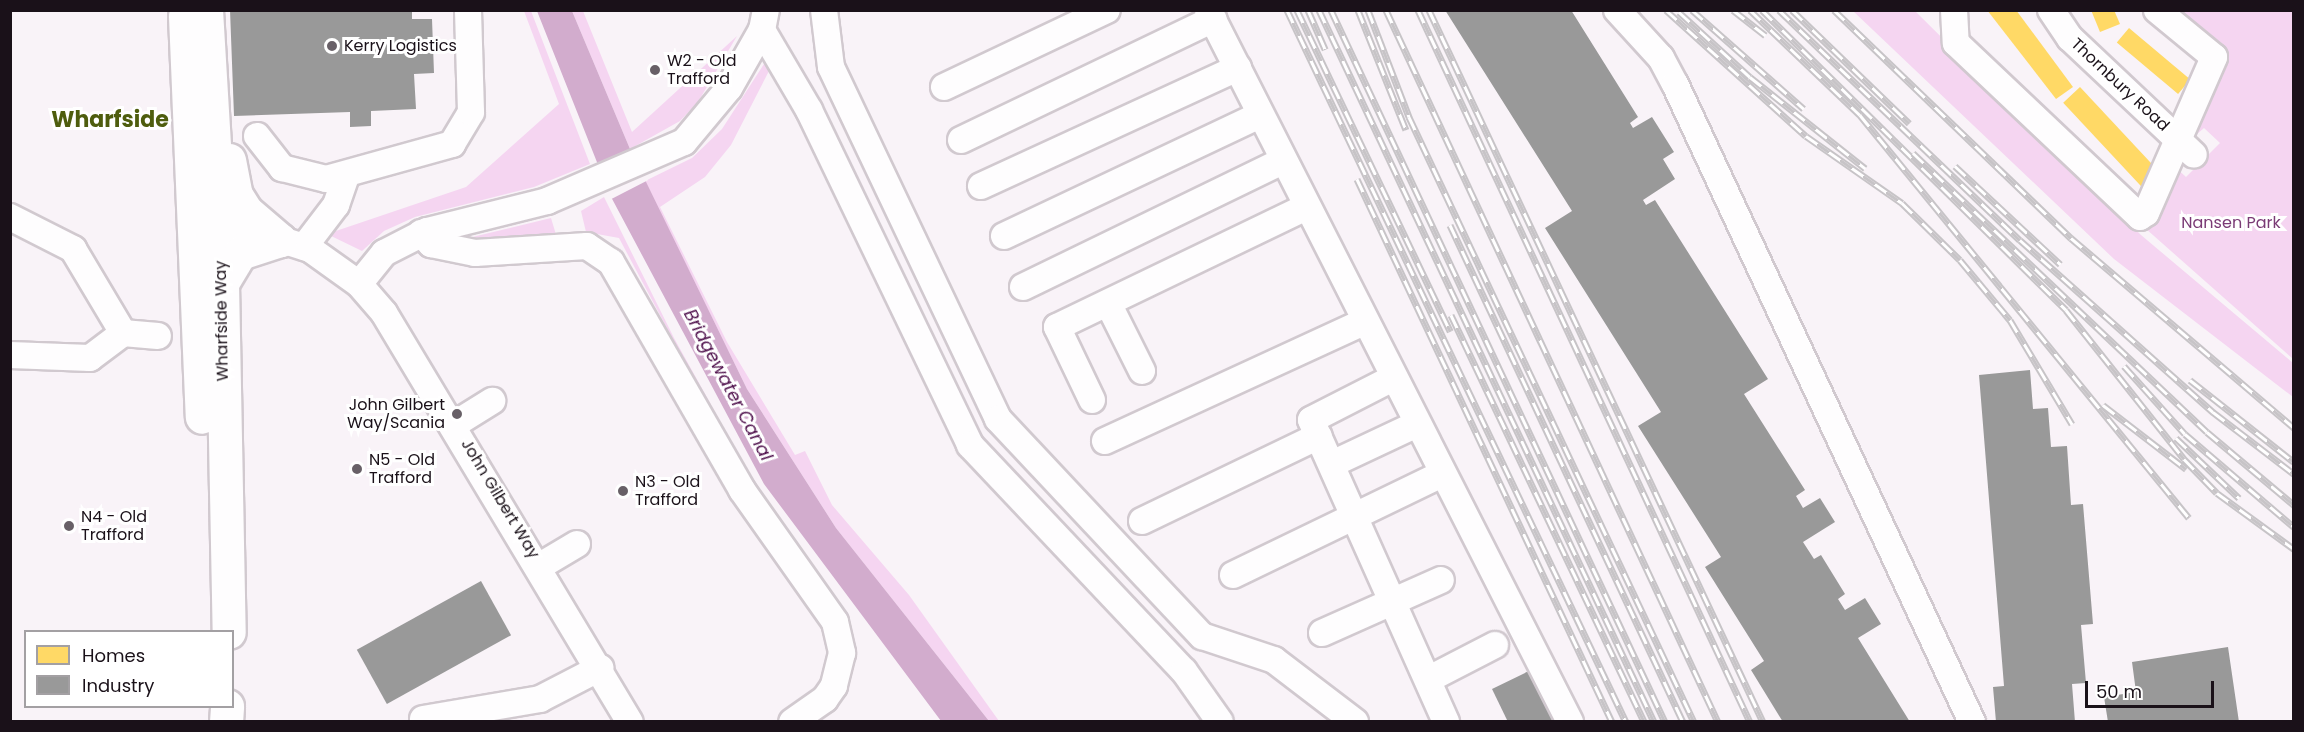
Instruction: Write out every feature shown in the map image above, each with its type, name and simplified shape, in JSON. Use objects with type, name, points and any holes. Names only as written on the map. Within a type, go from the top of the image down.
[{"type":"highway","name":"Wharfside Way","points":[[185,10],[205,224],[222,283],[229,630]]},
{"type":"highway","name":"Wharfside Way","points":[[206,10],[209,53],[205,224],[209,630]]},
{"type":"highway","points":[[209,53],[225,99],[236,195],[257,223],[292,244]]},
{"type":"highway","points":[[222,283],[240,253],[292,244]]},
{"type":"street","points":[[257,136],[292,174],[346,176],[440,151],[460,138],[471,112],[468,10]]},
{"type":"street","points":[[824,10],[831,67],[998,419],[1202,636],[1274,660],[1355,722]]},
{"type":"street","points":[[944,87],[1107,10]]},
{"type":"street","points":[[1617,10],[1661,58],[1675,84],[1972,722]]},
{"type":"street","points":[[1954,10],[1956,43],[2140,217],[2191,151],[2214,57],[2157,10]]},
{"type":"street","name":"Thornbury Road","points":[[2051,10],[2070,38],[2191,151]]},
{"type":"street","points":[[961,140],[1210,15],[1306,207],[1327,268],[1364,322],[1570,722]]},
{"type":"street","points":[[359,284],[384,253],[421,233],[578,189],[649,160],[684,142],[708,118],[764,20]]},
{"type":"street","points":[[764,20],[970,445],[1184,671],[1220,722]]},
{"type":"street","points":[[981,186],[1238,68]]},
{"type":"street","points":[[1004,236],[1260,115]]},
{"type":"street","points":[[1023,287],[1283,161]]},
{"type":"street","points":[[292,244],[336,205],[346,176]]},
{"type":"street","points":[[1092,400],[1057,327],[1306,207]]},
{"type":"street","points":[[10,217],[73,249],[123,333]]},
{"type":"street","name":"John Gilbert Way","points":[[205,224],[292,244],[359,284],[384,313],[455,424],[630,722]]},
{"type":"street","points":[[421,233],[431,244],[475,253],[588,246],[611,262],[742,490],[836,622],[842,653],[834,686],[825,699],[792,722]]},
{"type":"street","points":[[1108,303],[1142,371]]},
{"type":"street","points":[[1105,441],[1364,322]]},
{"type":"street","points":[[10,355],[90,358],[123,333],[158,336]]},
{"type":"street","points":[[1393,378],[1311,420],[1431,678],[1446,722]]},
{"type":"street","points":[[455,424],[492,401]]},
{"type":"street","points":[[1332,464],[1417,424]]},
{"type":"street","points":[[1142,521],[1318,436]]},
{"type":"street","points":[[1233,575],[1442,474]]},
{"type":"street","points":[[540,566],[577,544]]},
{"type":"street","points":[[1322,633],[1441,580]]},
{"type":"street","points":[[1431,678],[1495,645]]},
{"type":"street","points":[[423,719],[510,714],[572,686],[600,668]]},
{"type":"green space","points":[[524,11],[531,11],[590,164],[534,187],[415,217],[384,231],[362,251],[327,234],[466,187],[559,104]]},
{"type":"green space","points":[[572,11],[583,11],[632,132],[737,36],[698,102],[680,121],[630,149]]},
{"type":"green space","points":[[1853,11],[1915,11],[2141,235],[2293,363],[2293,397],[2114,259]]},
{"type":"green space","name":"Nansen Park","points":[[2162,11],[2293,11],[2293,359],[2145,228],[2173,165],[2186,177],[2220,143],[2204,128],[2197,134],[2189,126],[2220,54]]},
{"type":"green space","points":[[764,64],[770,69],[731,145],[705,177],[660,207],[727,342],[795,455],[805,451],[832,505],[909,595],[999,721],[989,721],[836,528],[747,389],[645,181],[692,158],[722,129]]},
{"type":"green space","points":[[604,197],[674,338],[750,475],[702,394],[619,238],[586,232],[581,211]]},
{"type":"green space","points":[[551,218],[557,238],[509,244],[460,240]]},
{"type":"water","name":"Bridgewater Canal","points":[[537,11],[572,11],[630,149],[747,389],[836,528],[989,721],[941,721],[764,484],[610,195]]},
{"type":"pier","points":[[632,148],[648,180],[611,199],[595,167]]},
{"type":"building: Homes","points":[[1987,10],[2016,10],[2073,87],[2056,99]]},
{"type":"building: Homes","points":[[2091,10],[2114,10],[2120,24],[2100,32]]},
{"type":"building: Homes","points":[[2129,28],[2190,79],[2178,94],[2117,43]]},
{"type":"building: Homes","points":[[2080,87],[2158,171],[2142,187],[2063,103]]},
{"type":"building: Industry","name":"Kerry Logistics","points":[[230,10],[412,10],[412,19],[432,19],[434,73],[414,74],[416,109],[371,111],[371,126],[350,127],[350,112],[234,116]]},
{"type":"building: Industry","points":[[1445,10],[1571,10],[1638,117],[1630,123],[1633,128],[1652,117],[1674,152],[1663,159],[1675,179],[1643,200],[1646,205],[1655,200],[1768,379],[1744,394],[1805,490],[1796,496],[1803,508],[1820,498],[1835,522],[1803,542],[1814,559],[1821,555],[1845,594],[1838,599],[1845,610],[1865,598],[1881,624],[1858,638],[1910,722],[1783,722],[1751,670],[1764,661],[1705,567],[1721,557],[1638,426],[1661,412],[1545,228],[1572,211]]},
{"type":"building: Industry","points":[[2030,370],[2033,409],[2048,408],[2051,447],[2067,446],[2071,505],[2083,504],[2093,624],[2081,625],[2086,683],[2072,684],[2075,722],[1996,722],[1993,687],[2004,686],[1979,375]]},
{"type":"building: Industry","points":[[481,581],[511,635],[387,704],[357,650]]},
{"type":"building: Industry","points":[[2228,647],[2239,722],[2108,722],[2104,697],[2136,692],[2132,662]]},
{"type":"building: Industry","points":[[1535,668],[1560,722],[1508,722],[1492,689]]},
{"type":"railway","points":[[1287,10],[1626,722]]},
{"type":"railway","points":[[1297,10],[1450,331]]},
{"type":"railway","points":[[1308,10],[1325,49]]},
{"type":"railway","points":[[1319,10],[1654,722]]},
{"type":"railway","points":[[1331,10],[1665,722]]},
{"type":"railway","points":[[1358,10],[1406,130]]},
{"type":"railway","points":[[1368,10],[1409,117],[1694,722]]},
{"type":"railway","points":[[1386,10],[1718,722]]},
{"type":"railway","points":[[1418,10],[1750,722]]},
{"type":"railway","points":[[1429,10],[1763,722]]},
{"type":"railway","points":[[1666,10],[1806,136],[1902,203],[1960,260],[2010,320],[2072,424]]},
{"type":"railway","points":[[1692,10],[1804,109]]},
{"type":"railway","points":[[1733,10],[1765,35]]},
{"type":"railway","points":[[1750,10],[1860,115],[2189,518]]},
{"type":"railway","points":[[1762,10],[2066,310],[2184,459],[2217,493],[2294,549]]},
{"type":"railway","points":[[1779,10],[2020,240],[2213,412],[2294,474]]},
{"type":"railway","points":[[1792,10],[1909,123]]},
{"type":"railway","points":[[1834,10],[2071,238],[2294,428]]},
{"type":"railway","points":[[1679,12],[1750,77],[1865,168]]},
{"type":"railway","points":[[1913,153],[2207,432],[2294,505]]},
{"type":"railway","points":[[1955,166],[2060,264]]},
{"type":"railway","points":[[1357,179],[1612,722]]},
{"type":"railway","points":[[1450,225],[1683,722]]},
{"type":"railway","points":[[1451,315],[1644,722]]},
{"type":"railway","points":[[2124,366],[2185,434],[2294,527]]},
{"type":"railway","points":[[2190,380],[2294,462]]},
{"type":"railway","points":[[2103,405],[2186,469]]},
{"type":"railway","points":[[2176,438],[2239,498]]},
{"type":"place","name":"Kerry Logistics","points":[[332,46]]},
{"type":"place","name":"W2 - Old Trafford","points":[[655,70]]},
{"type":"place","name":"John Gilbert Way/Scania","points":[[457,414]]},
{"type":"place","name":"N5 - Old Trafford","points":[[357,469]]},
{"type":"place","name":"N3 - Old Trafford","points":[[623,491]]},
{"type":"place","name":"N4 - Old Trafford","points":[[69,526]]},
{"type":"district","name":"Wharfside","points":[[110,120]]}]
